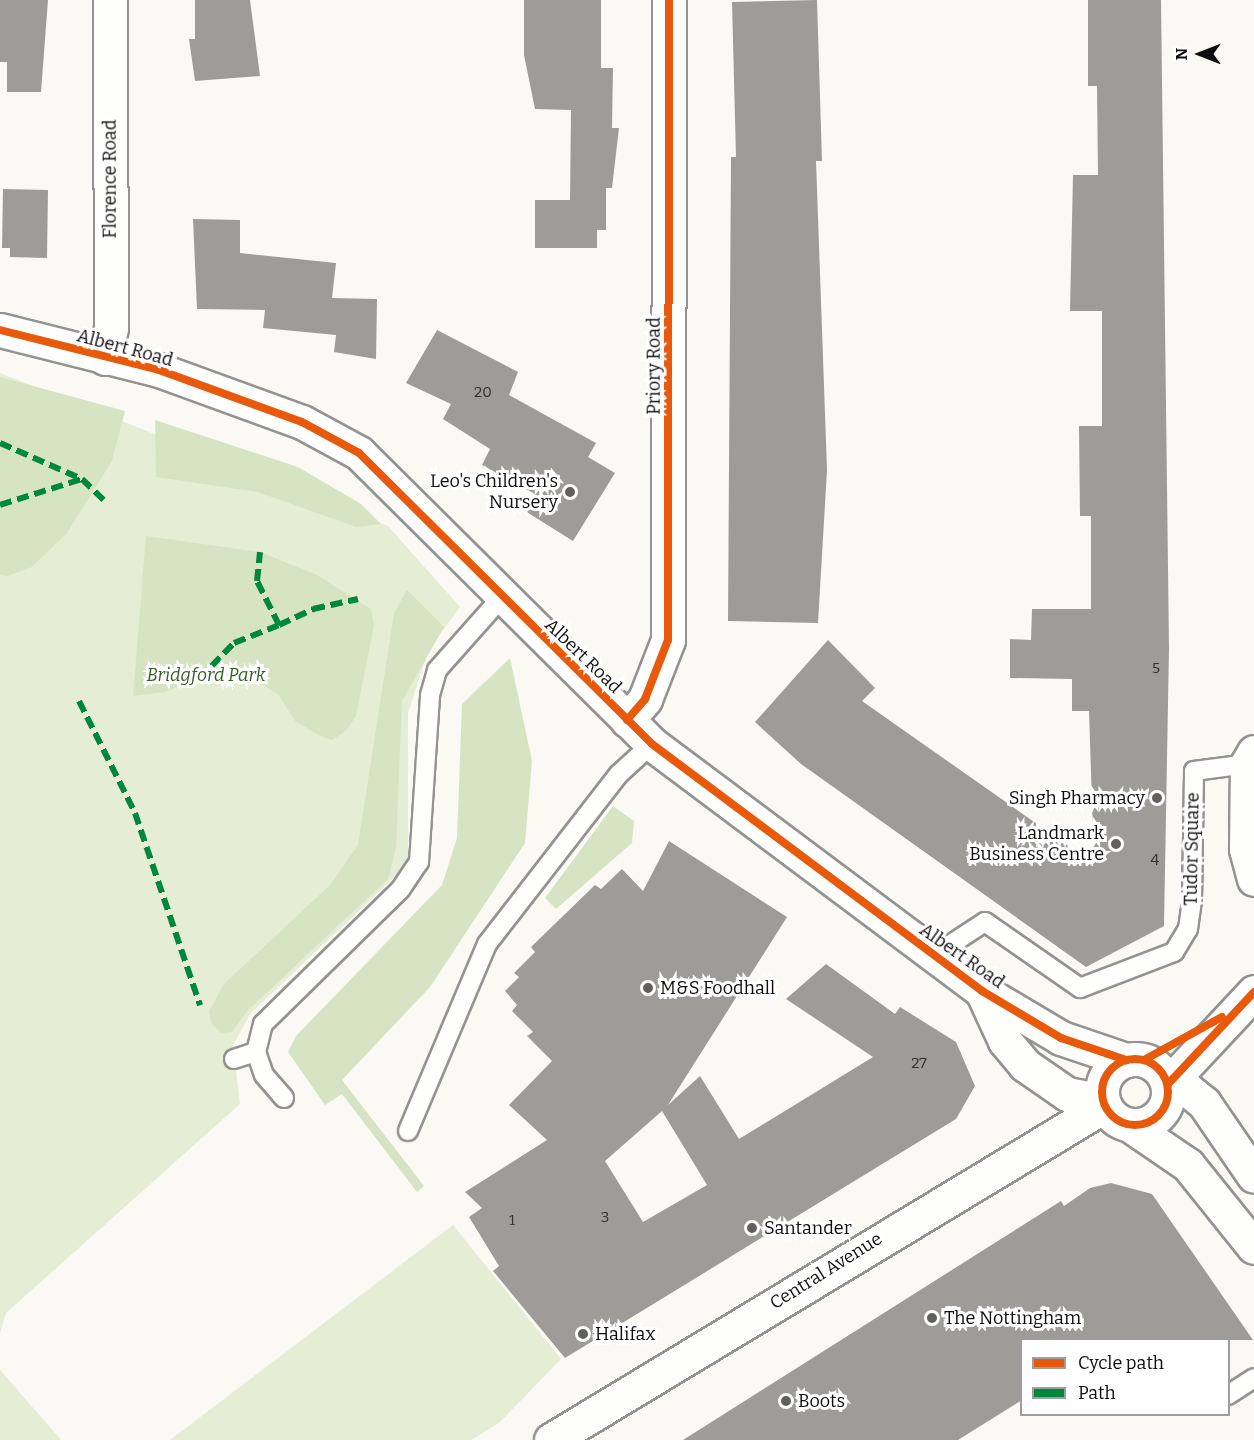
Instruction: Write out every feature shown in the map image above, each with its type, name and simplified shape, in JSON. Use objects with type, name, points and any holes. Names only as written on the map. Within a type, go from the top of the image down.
[{"type":"street","name":"Florence Road","points":[[105,358],[111,328],[110,0]]},
{"type":"street","name":"Priory Road","points":[[627,720],[645,699],[668,640],[669,0]]},
{"type":"street","name":"Albert Road","points":[[0,330],[159,370],[302,422],[359,453],[501,598],[652,744],[982,991],[1061,1038],[1135,1060]]},
{"type":"street","points":[[1250,758],[1246,849],[1254,879]]},
{"type":"street","name":"Albert Road","points":[[982,991],[1005,1041],[1025,1065],[1067,1094],[1104,1103]]},
{"type":"street","points":[[1243,1001],[1135,1060],[1104,1080],[1104,1103],[1131,1126],[1188,1165],[1254,1247]]},
{"type":"street","points":[[1131,1126],[1159,1116],[1168,1086],[1243,1001]]},
{"type":"street","points":[[1135,1060],[1159,1069],[1168,1086]]},
{"type":"street","points":[[1168,1086],[1188,1090],[1204,1103],[1254,1176]]},
{"type":"street","name":"Central Avenue","points":[[551,1440],[1104,1103]]},
{"type":"lane","points":[[284,1098],[264,1075],[256,1052],[263,1024],[400,890],[419,862],[430,695],[438,670],[501,598]]},
{"type":"lane","points":[[408,1131],[487,944],[619,774],[652,744]]},
{"type":"lane","name":"Tudor Square","points":[[933,956],[985,922],[1080,988],[1174,952],[1188,930],[1192,901],[1194,771],[1250,758]]},
{"type":"lane","points":[[234,1059],[256,1052]]},
{"type":"lane","points":[[1230,1394],[1254,1378]]},
{"type":"green space","name":"Bridgford Park","points":[[0,373],[388,526],[460,607],[429,649],[408,713],[408,864],[251,1013],[233,1045],[240,1104],[6,1313],[0,1333]]},
{"type":"green space","points":[[0,377],[125,411],[112,461],[67,533],[32,567],[8,576],[0,575]]},
{"type":"green space","points":[[155,420],[298,467],[361,504],[381,524],[356,527],[258,492],[156,477]]},
{"type":"green space","points":[[146,536],[260,552],[317,575],[371,609],[374,626],[356,716],[346,731],[332,740],[320,736],[295,721],[278,694],[238,671],[213,672],[165,692],[133,696]]},
{"type":"green space","points":[[407,590],[444,627],[402,701],[396,848],[388,879],[248,1010],[232,1032],[221,1033],[211,1023],[209,1011],[224,984],[330,885],[358,845],[394,613]]},
{"type":"green space","points":[[510,658],[532,761],[525,843],[430,987],[342,1080],[424,1186],[417,1192],[342,1094],[325,1105],[288,1052],[296,1036],[442,885],[457,838],[462,704]]},
{"type":"green space","points":[[613,806],[634,821],[632,843],[556,909],[545,898]]},
{"type":"green space","points":[[453,1225],[561,1359],[499,1423],[471,1440],[170,1440]]},
{"type":"green space","points":[[0,1370],[56,1434],[61,1440],[0,1440]]},
{"type":"building","points":[[0,0],[48,0],[41,92],[7,92],[7,62],[0,62]]},
{"type":"building","points":[[195,0],[250,0],[260,76],[195,81],[189,39],[195,39]]},
{"type":"building","points":[[524,0],[601,0],[601,68],[613,68],[612,128],[619,128],[612,188],[606,188],[606,230],[597,230],[597,248],[535,248],[535,200],[570,200],[571,110],[535,109],[524,55]]},
{"type":"building","points":[[817,0],[822,161],[816,161],[827,470],[818,623],[728,621],[731,157],[736,157],[732,2]]},
{"type":"building","points":[[1088,0],[1161,0],[1169,648],[1164,926],[1086,967],[801,764],[755,722],[828,640],[875,688],[862,701],[1094,864],[1089,711],[1072,711],[1072,679],[1010,678],[1010,639],[1031,640],[1032,609],[1091,609],[1091,516],[1080,516],[1079,426],[1102,426],[1102,311],[1070,311],[1073,175],[1098,175],[1097,86],[1088,86]]},
{"type":"building","points":[[3,189],[48,190],[47,258],[10,257],[10,248],[2,248]]},
{"type":"building","points":[[193,219],[240,220],[240,253],[336,263],[332,298],[377,299],[376,359],[334,352],[336,335],[263,328],[265,310],[197,309]]},
{"type":"building","points":[[437,330],[518,372],[509,395],[596,443],[588,457],[615,473],[573,541],[525,511],[535,494],[482,465],[490,449],[443,419],[451,404],[406,383]]},
{"type":"building","points":[[669,841],[787,917],[668,1105],[700,1076],[739,1139],[873,1057],[786,999],[826,964],[895,1014],[900,1007],[956,1042],[975,1086],[956,1119],[565,1358],[493,1271],[499,1266],[469,1217],[482,1208],[465,1192],[547,1140],[509,1105],[552,1061],[527,1036],[533,1032],[512,1011],[517,1005],[505,991],[519,977],[514,973],[535,952],[531,947],[595,885],[601,889],[622,869],[643,891]],"holes":[[[662,1111],[707,1185],[643,1222],[605,1161]]]},
{"type":"building","points":[[1111,1183],[1152,1194],[1253,1340],[1230,1340],[1230,1338],[1020,1338],[1020,1401],[958,1440],[683,1440],[1061,1201],[1064,1206],[1090,1188]]},
{"type":"marked path","points":[[0,443],[82,479],[104,500]]},
{"type":"marked path","points":[[0,505],[82,479]]},
{"type":"marked path","points":[[199,679],[234,643],[279,625],[257,581],[260,552]]},
{"type":"marked path","points":[[279,625],[313,609],[358,599]]},
{"type":"marked path","points":[[79,701],[135,813],[200,1005]]},
{"type":"cycle path","points":[[627,720],[645,699],[668,640],[669,0]]},
{"type":"cycle path","points":[[0,330],[159,370],[302,422],[359,453],[652,744],[982,991],[1061,1038],[1126,1060]]},
{"type":"cycle path","points":[[1168,1084],[1254,992]]},
{"type":"cycle path","points":[[1144,1060],[1222,1017]]},
{"type":"cycle path","points":[[1128,1059],[1142,1059],[1154,1064],[1163,1073],[1168,1092],[1166,1105],[1159,1116],[1142,1125],[1128,1125],[1116,1120],[1107,1111],[1102,1099],[1102,1085],[1107,1073],[1116,1064],[1128,1059]]},
{"type":"place","name":"Leo's Children's Nursery","points":[[570,492]]},
{"type":"place","name":"Singh Pharmacy","points":[[1157,798]]},
{"type":"place","name":"Landmark Business Centre","points":[[1116,844]]},
{"type":"place","name":"M&S Foodhall","points":[[648,988]]},
{"type":"place","name":"Santander","points":[[752,1228]]},
{"type":"place","name":"The Nottingham","points":[[932,1318]]},
{"type":"place","name":"Halifax","points":[[583,1334]]},
{"type":"place","name":"Boots","points":[[786,1401]]}]
